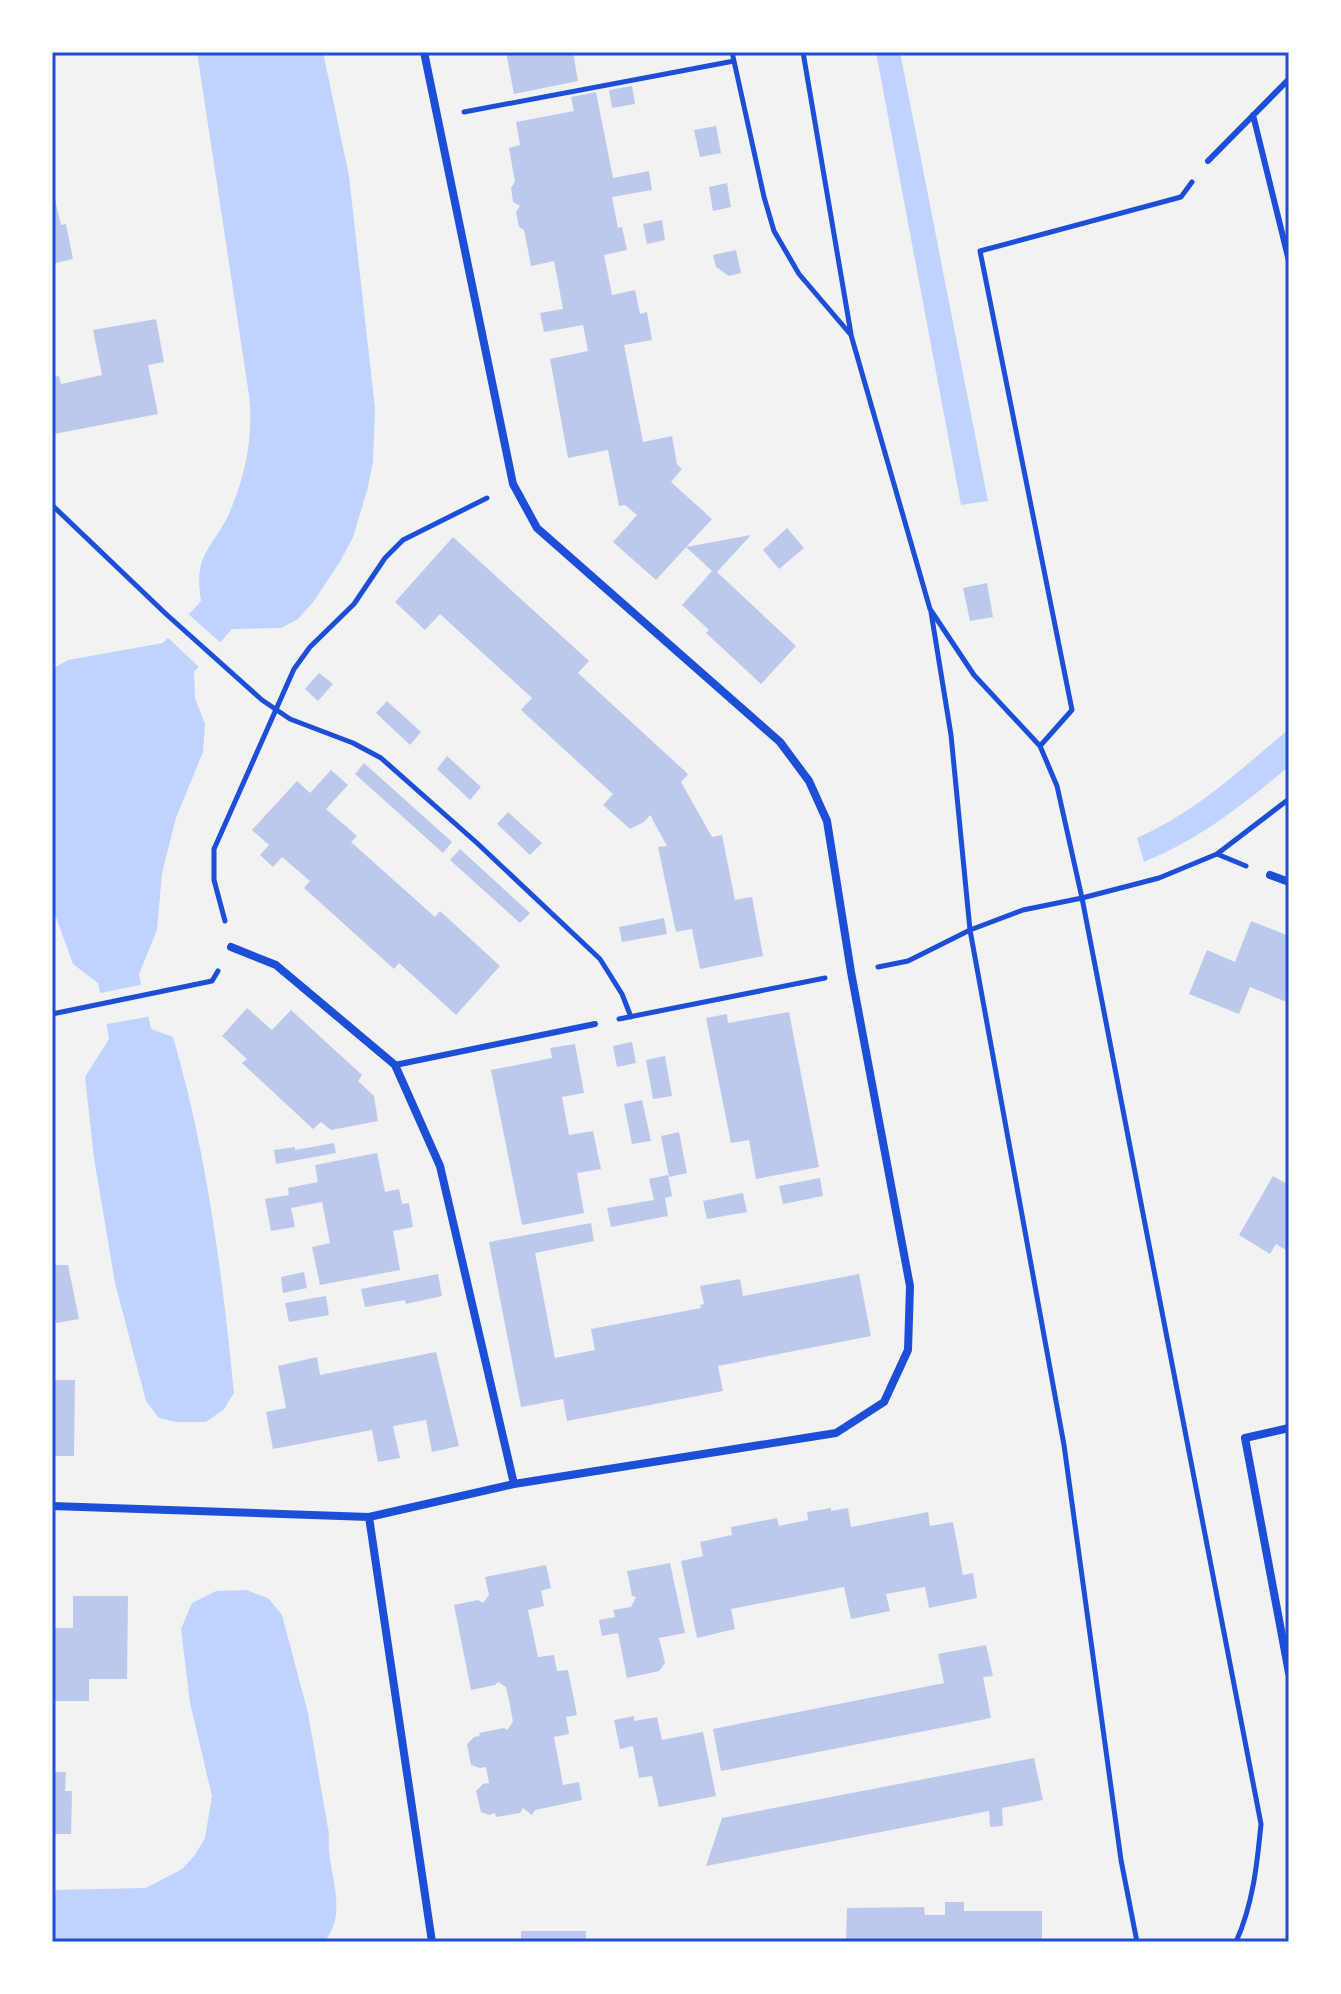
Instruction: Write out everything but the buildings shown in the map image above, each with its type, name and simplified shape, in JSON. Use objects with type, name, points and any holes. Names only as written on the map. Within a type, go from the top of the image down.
[{"type":"street","points":[[52,1506],[369,1517],[514,1484],[836,1433],[884,1402],[908,1350],[910,1286],[851,972],[827,821],[809,781],[780,742],[537,528],[513,484],[424,52]]},
{"type":"street","points":[[1270,875],[1289,882]]},
{"type":"street","points":[[231,947],[276,965],[395,1065],[440,1166],[514,1484]]},
{"type":"street","points":[[1289,1428],[1245,1438],[1289,1673]]},
{"type":"street","points":[[369,1517],[432,1942]]},
{"type":"lane","points":[[1208,161],[1289,79]]},
{"type":"lane","points":[[1253,115],[1289,261]]},
{"type":"lane","points":[[395,1065],[595,1024]]},
{"type":"path","points":[[732,52],[774,231],[799,274],[851,335]]},
{"type":"path","points":[[803,52],[851,335],[930,609],[951,735],[970,930],[1064,1445],[1121,1860],[1137,1942]]},
{"type":"path","points":[[438,117],[734,61]]},
{"type":"path","points":[[1040,746],[1072,710],[980,251],[1181,197],[1208,161]]},
{"type":"path","points":[[52,1014],[212,981],[231,947],[214,880],[214,849],[278,711],[283,691],[310,647],[354,604],[385,558],[403,540],[513,484]]},
{"type":"path","points":[[52,505],[166,614],[278,711],[381,758],[600,959],[622,994],[631,1017]]},
{"type":"path","points":[[930,609],[974,675],[1040,746],[1057,786],[1082,898],[1261,1824],[1256,1877],[1236,1942]]},
{"type":"path","points":[[595,1024],[908,961],[970,930],[1023,910],[1159,878],[1217,854],[1289,799]]},
{"type":"water","points":[[197,52],[323,52],[349,176],[375,409],[373,461],[353,537],[314,601],[298,619],[281,628],[232,629],[194,672],[195,698],[205,724],[203,752],[176,818],[162,873],[157,930],[139,974],[151,1029],[173,1037],[195,1125],[218,1258],[234,1393],[224,1409],[206,1422],[176,1422],[159,1418],[146,1401],[115,1283],[94,1158],[85,1077],[109,1039],[108,1032],[98,983],[73,964],[52,906],[52,669],[68,660],[163,643],[201,601],[199,578],[202,563],[228,516],[243,472],[249,442],[249,395]]},
{"type":"water","points":[[876,52],[900,52],[988,501],[961,505]]},
{"type":"water","points":[[1289,729],[1289,766],[1220,820],[1184,843],[1144,862],[1137,838],[1198,803]]},
{"type":"water","points":[[246,1590],[268,1598],[282,1615],[308,1713],[329,1834],[336,1903],[332,1930],[324,1942],[52,1942],[52,1890],[146,1888],[182,1869],[205,1838],[212,1796],[190,1703],[181,1629],[192,1603],[216,1591]]},
{"type":"pier","points":[[186,612],[223,645],[201,669],[165,635]]},
{"type":"pier","points":[[145,984],[152,1016],[102,1025],[96,994]]}]
